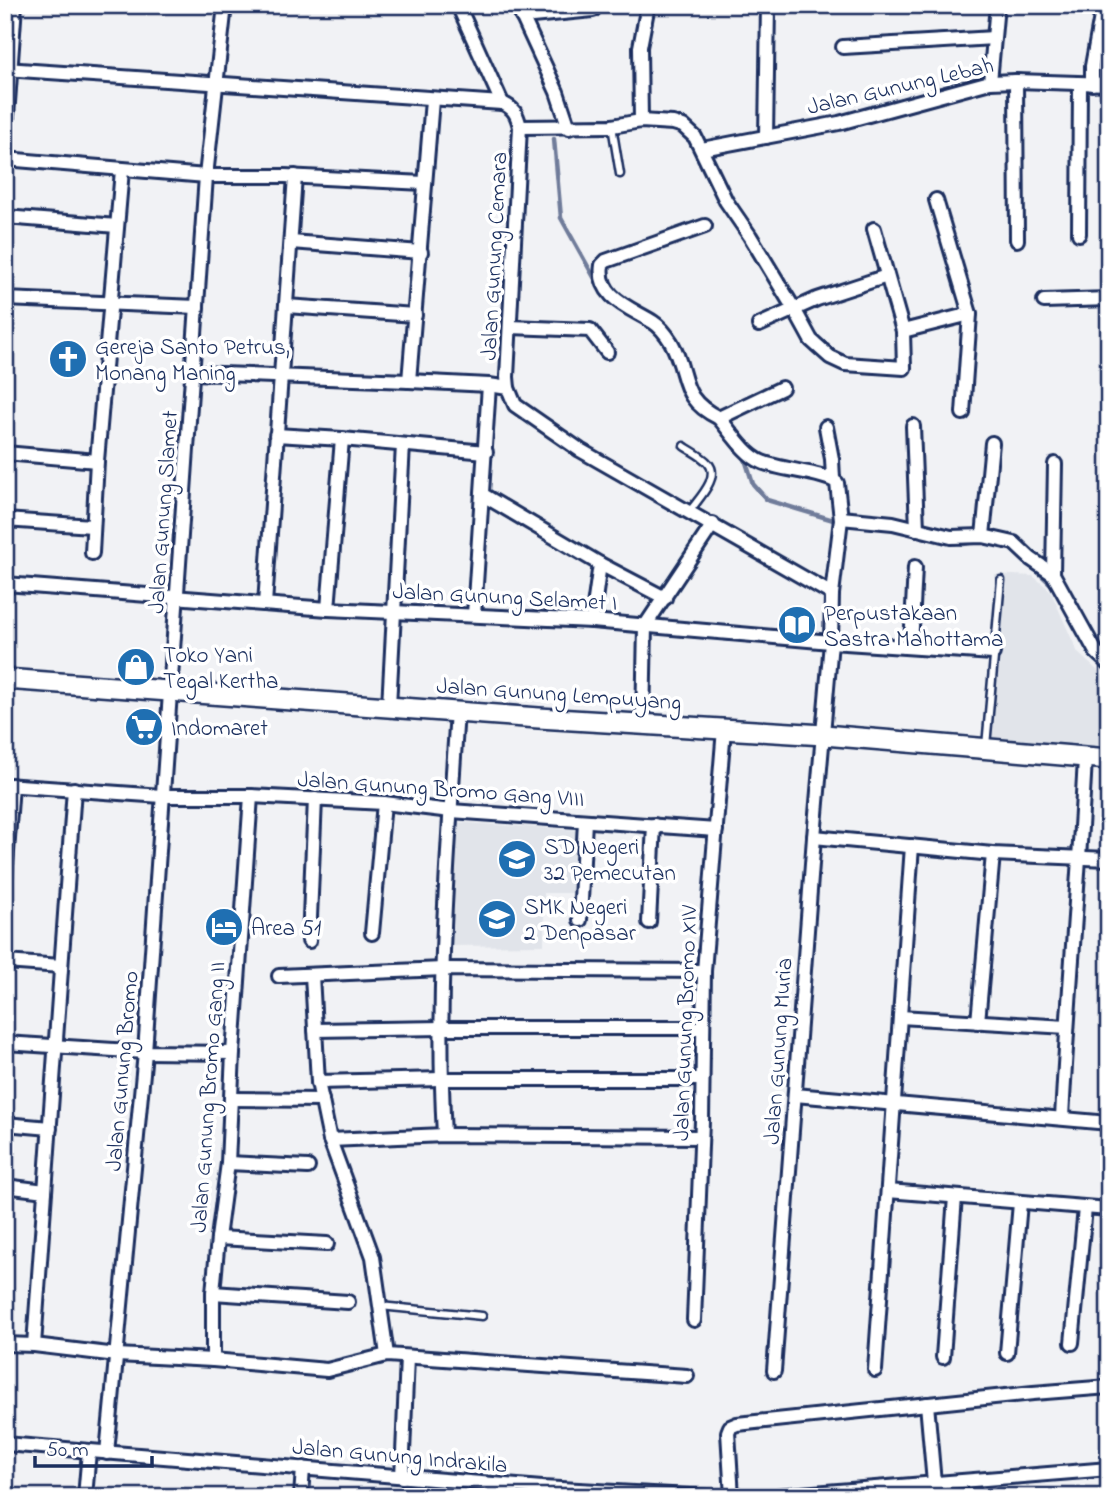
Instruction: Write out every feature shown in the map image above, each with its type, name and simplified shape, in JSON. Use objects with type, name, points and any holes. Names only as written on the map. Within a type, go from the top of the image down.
[{"type":"street","points":[[5,144],[15,5]]},
{"type":"street","name":"Jalan Gunung Slamet","points":[[171,692],[206,176],[226,5]]},
{"type":"street","name":"Jalan Gunung Cemara","points":[[458,5],[502,103],[517,115],[520,127],[508,388],[515,405],[580,450],[832,594]]},
{"type":"street","points":[[641,121],[640,47],[648,5]]},
{"type":"street","points":[[766,137],[768,5]]},
{"type":"street","points":[[990,82],[997,5]]},
{"type":"street","points":[[1079,234],[1086,84],[1103,5]]},
{"type":"street","points":[[566,127],[557,92],[519,11],[593,10]]},
{"type":"street","points":[[843,47],[994,38]]},
{"type":"street","points":[[9,69],[502,103]]},
{"type":"street","points":[[1016,81],[1017,240]]},
{"type":"street","name":"Jalan Gunung Lebah","points":[[702,149],[839,123],[990,82],[1109,84]]},
{"type":"street","points":[[409,381],[432,100]]},
{"type":"street","points":[[520,127],[612,126],[641,121],[683,126],[695,137],[726,201],[750,236],[811,341],[830,357],[845,364],[904,368],[903,331],[874,229]]},
{"type":"street","points":[[5,159],[206,176],[295,176],[424,183]]},
{"type":"street","points":[[92,553],[109,304],[122,170]]},
{"type":"street","points":[[265,604],[295,176]]},
{"type":"street","points":[[936,200],[970,314],[963,413]]},
{"type":"street","points":[[5,218],[117,226]]},
{"type":"street","points":[[705,226],[606,261],[602,265],[602,276],[616,302],[662,329],[678,358],[690,396],[707,412],[719,418],[753,457],[762,462],[837,482],[841,519],[832,594],[824,735]]},
{"type":"street","points":[[291,242],[421,252]]},
{"type":"street","points":[[759,325],[817,299],[887,276]]},
{"type":"street","points":[[5,299],[197,307]]},
{"type":"street","points":[[1044,301],[1109,299]]},
{"type":"street","points":[[286,306],[415,315]]},
{"type":"street","points":[[903,331],[970,314]]},
{"type":"street","points":[[510,327],[590,330],[607,352]]},
{"type":"street","points":[[194,373],[409,381],[508,388]]},
{"type":"street","points":[[474,615],[489,385]]},
{"type":"street","points":[[719,418],[782,388]]},
{"type":"street","points":[[913,426],[917,529]]},
{"type":"street","points":[[826,427],[833,479]]},
{"type":"street","points":[[276,435],[486,452]]},
{"type":"street","points":[[328,609],[342,439]]},
{"type":"street","points":[[982,536],[992,443]]},
{"type":"street","points":[[389,706],[403,445]]},
{"type":"street","points":[[5,453],[97,461]]},
{"type":"street","points":[[1053,574],[1055,464]]},
{"type":"street","points":[[483,495],[600,564],[665,598]]},
{"type":"street","points":[[841,519],[893,523],[951,537],[982,536],[1014,543],[1053,574],[1096,652],[1109,664]]},
{"type":"street","points":[[5,520],[92,526]]},
{"type":"street","points":[[643,723],[645,626],[713,524]]},
{"type":"street","points":[[592,621],[600,564]]},
{"type":"street","points":[[911,646],[915,567]]},
{"type":"street","name":"Jalan Gunung Selamet I","points":[[5,584],[328,609],[592,621],[993,653]]},
{"type":"street","points":[[1096,652],[1109,648]]},
{"type":"street","name":"Jalan Gunung Lempuyang","points":[[5,680],[824,735],[1109,759]]},
{"type":"street","name":"Jalan Gunung Bromo","points":[[107,1453],[145,1052],[171,692]]},
{"type":"street","points":[[444,1135],[441,1079],[443,969],[457,712]]},
{"type":"street","name":"Jalan Gunung Bromo XIV","points":[[694,1320],[704,971],[724,729]]},
{"type":"street","name":"Jalan Gunung Muria","points":[[774,1371],[824,735]]},
{"type":"street","points":[[1062,1118],[1080,858],[1084,758]]},
{"type":"street","points":[[5,879],[8,785]]},
{"type":"street","name":"Jalan Gunung Bromo Gang VIII","points":[[8,785],[162,796],[251,796],[384,803],[451,811],[716,830]]},
{"type":"street","points":[[34,1345],[74,789]]},
{"type":"street","name":"Jalan Gunung Bromo Gang II","points":[[213,1360],[213,1293],[228,1163],[251,796]]},
{"type":"street","points":[[309,941],[316,799]]},
{"type":"street","points":[[372,933],[384,803]]},
{"type":"street","points":[[580,920],[585,821]]},
{"type":"street","points":[[649,922],[654,825]]},
{"type":"street","points":[[814,837],[993,854],[1109,859]]},
{"type":"street","points":[[875,1370],[912,846]]},
{"type":"street","points":[[978,1022],[993,854]]},
{"type":"street","points":[[5,962],[61,966]]},
{"type":"street","points":[[279,976],[443,969],[704,971]]},
{"type":"street","points":[[312,975],[318,1082],[330,1140],[373,1257],[387,1355]]},
{"type":"street","points":[[900,1017],[1067,1027]]},
{"type":"street","points":[[315,1030],[702,1028]]},
{"type":"street","points":[[5,1043],[145,1052],[233,1053]]},
{"type":"street","points":[[318,1082],[702,1079]]},
{"type":"street","points":[[795,1095],[1109,1123]]},
{"type":"street","points":[[231,1099],[322,1100]]},
{"type":"street","points":[[5,1124],[50,1128]]},
{"type":"street","points":[[330,1140],[444,1135],[701,1137]]},
{"type":"street","points":[[228,1163],[308,1167]]},
{"type":"street","points":[[5,1186],[45,1191]]},
{"type":"street","points":[[888,1191],[1109,1209]]},
{"type":"street","points":[[943,1357],[955,1197]]},
{"type":"street","points":[[1007,1353],[1020,1203]]},
{"type":"street","points":[[1072,1343],[1085,1208]]},
{"type":"street","points":[[218,1238],[327,1244]]},
{"type":"street","points":[[213,1293],[348,1302]]},
{"type":"street","points":[[5,1344],[327,1370],[387,1355],[687,1376]]},
{"type":"street","points":[[402,1476],[407,1357]]},
{"type":"street","points":[[732,1497],[728,1432],[730,1427],[749,1422],[1109,1387]]},
{"type":"street","points":[[927,1404],[934,1483]]},
{"type":"street","name":"Jalan Gunung Indrakila","points":[[5,1444],[402,1476],[542,1492],[708,1497]]},
{"type":"street","points":[[85,1497],[89,1451]]},
{"type":"street","points":[[301,1497],[303,1468]]},
{"type":"street","points":[[764,1497],[1109,1469]]},
{"type":"lane","points":[[612,126],[620,174]]},
{"type":"lane","points":[[684,446],[709,463],[712,473],[710,482],[690,512]]},
{"type":"lane","points":[[985,748],[1001,580]]},
{"type":"lane","points":[[380,1306],[482,1316]]},
{"type":"shaded area","points":[[995,574],[1033,576],[1050,590],[1078,653],[1109,681],[1109,751],[982,742]]},
{"type":"shaded area","points":[[456,822],[575,830],[579,839],[579,893],[544,893],[544,945],[448,946]]},
{"type":"waterway","points":[[554,139],[561,218],[605,297],[610,301]]},
{"type":"waterway","points":[[744,456],[753,484],[767,500],[840,522]]},
{"type":"waterway","points":[[956,542],[974,542]]},
{"type":"waterway","points":[[1033,567],[1055,588]]},
{"type":"waterway","points":[[1065,608],[1085,643]]},
{"type":"waterway","points":[[1098,662],[1109,674]]},
{"type":"place","name":"Gereja Santo Petrus, Monang Maning","points":[[68,359]]},
{"type":"place","name":"Perpustakaan Sastra Mahottama","points":[[797,625]]},
{"type":"place","name":"Toko Yani Tegal Kertha","points":[[136,667]]},
{"type":"place","name":"Indomaret","points":[[144,727]]},
{"type":"place","name":"SD Negeri 32 Pemecutan","points":[[517,859]]},
{"type":"place","name":"SMK Negeri 2 Denpasar","points":[[497,919]]},
{"type":"place","name":"Area 51","points":[[224,927]]}]
